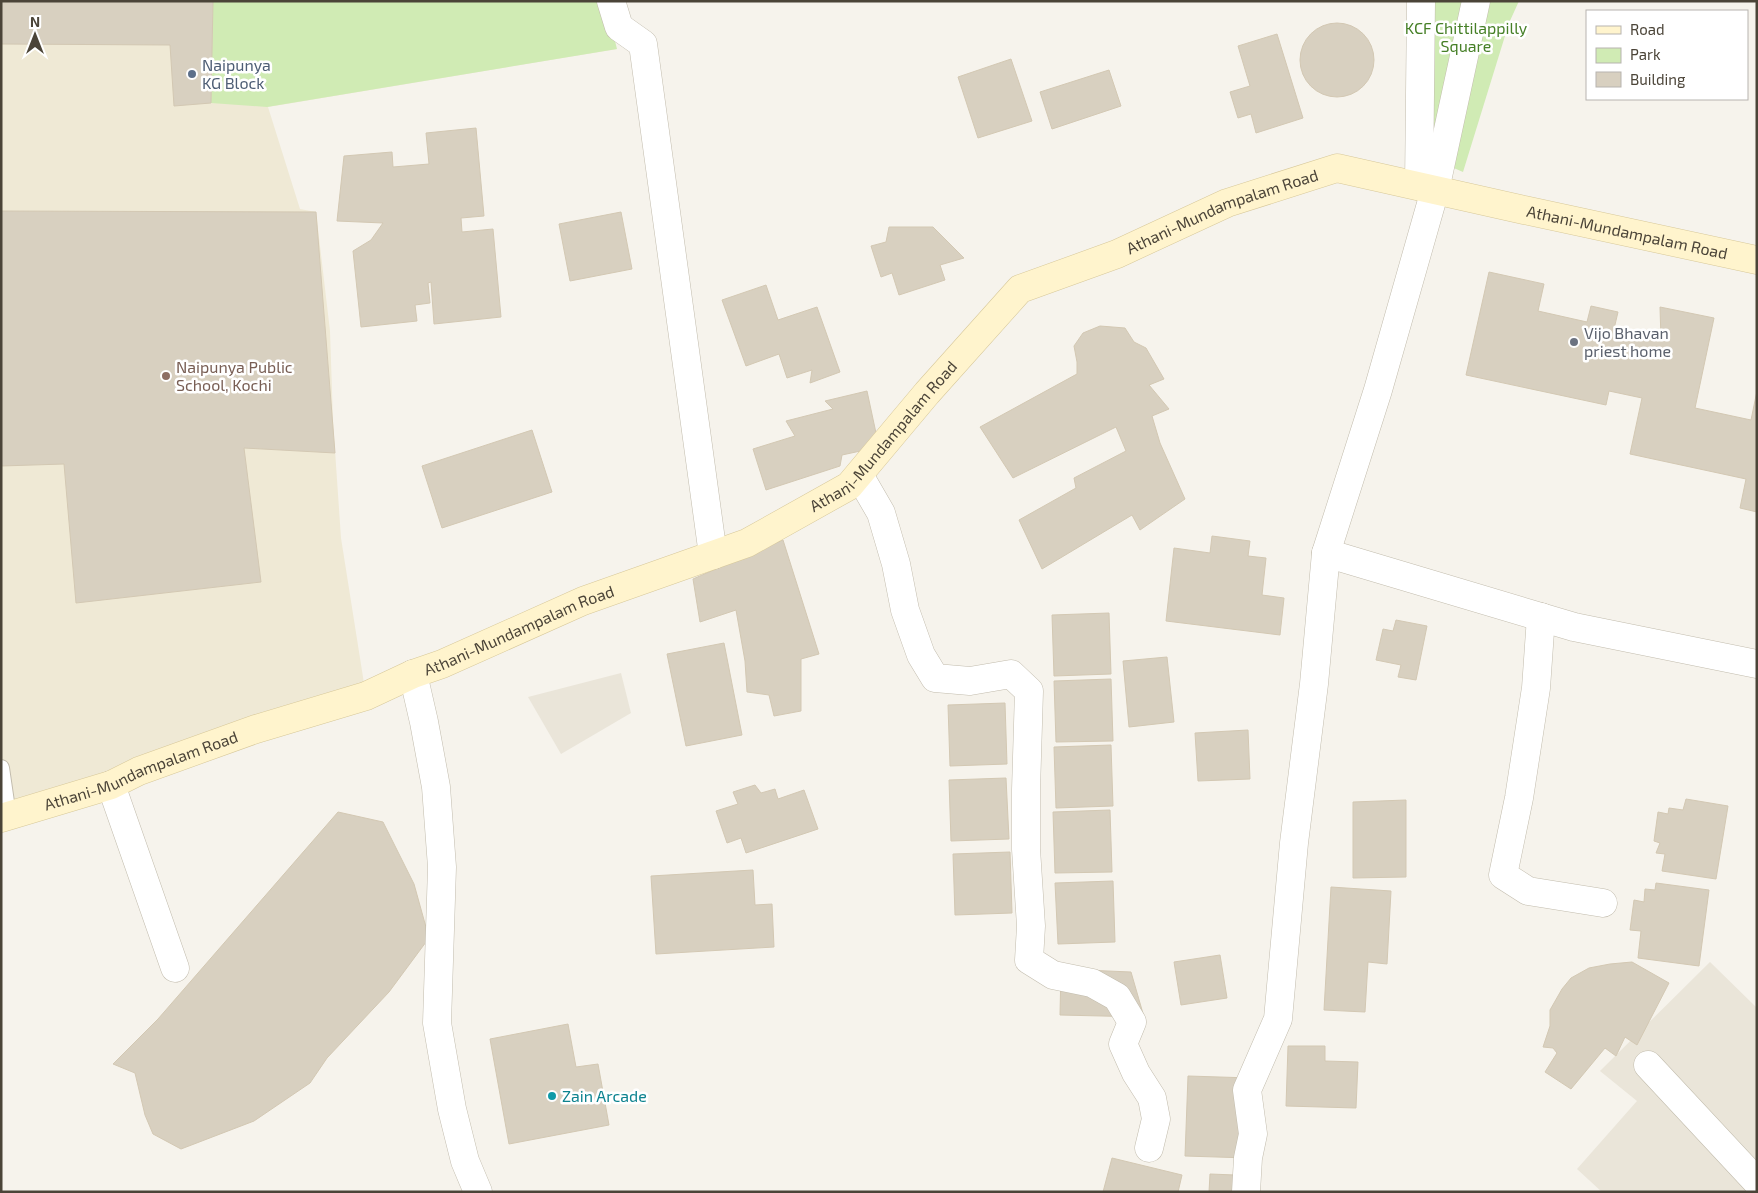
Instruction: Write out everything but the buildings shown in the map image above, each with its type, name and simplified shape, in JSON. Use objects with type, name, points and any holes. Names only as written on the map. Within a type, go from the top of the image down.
[{"type":"street","points":[[611,1],[618,27],[643,44],[713,555]]},
{"type":"street","points":[[1421,1],[1427,188]]},
{"type":"street","points":[[1246,1192],[1248,1158],[1253,1134],[1247,1090],[1278,1020],[1294,843],[1314,684],[1326,553],[1378,390],[1427,188],[1476,1]]},
{"type":"street","name":"Athani-Mundampalam Road","points":[[4,817],[111,785],[139,771],[256,729],[366,696],[583,600],[747,543],[849,486],[927,393],[1020,289],[1117,254],[1227,203],[1337,168],[1757,260]]},
{"type":"street","points":[[859,475],[881,513],[896,564],[905,610],[921,655],[935,678],[970,681],[1011,674],[1029,691],[1026,790],[1026,849],[1031,926],[1029,960],[1053,975],[1092,983],[1117,997],[1132,1022],[1123,1044],[1136,1073],[1152,1098],[1156,1119],[1148,1148]]},
{"type":"street","points":[[1326,553],[1574,627],[1757,664]]},
{"type":"street","points":[[1541,617],[1536,688],[1519,798],[1503,876],[1528,891],[1603,903]]},
{"type":"street","points":[[413,674],[436,787],[442,867],[437,1023],[452,1109],[465,1161],[478,1192]]},
{"type":"street","points":[[111,785],[175,968]]},
{"type":"street","points":[[1648,1065],[1757,1182]]},
{"type":"lane","points":[[1,768],[4,817]]},
{"type":"shaded area","name":"Naipunya Public School, Kochi","points":[[1,1],[617,49],[268,107],[300,209],[316,212],[330,331],[333,421],[341,538],[366,696],[1,818]]},
{"type":"shaded area","points":[[621,673],[631,713],[561,754],[528,697]]},
{"type":"shaded area","points":[[1710,962],[1757,1008],[1757,1192],[1602,1192],[1577,1169],[1637,1101],[1600,1071]]},
{"type":"green space","points":[[213,1],[605,1],[617,49],[267,107],[211,103]]},
{"type":"green space","name":"KCF Chittilappilly Square","points":[[1431,1],[1519,1],[1509,23],[1463,172],[1426,156]]},
{"type":"place","name":"Naipunya KG Block","points":[[192,74]]},
{"type":"place","name":"Vijo Bhavan priest home","points":[[1574,342]]},
{"type":"place","name":"Naipunya Public School, Kochi","points":[[166,376]]},
{"type":"place","name":"Zain Arcade","points":[[552,1096]]}]
